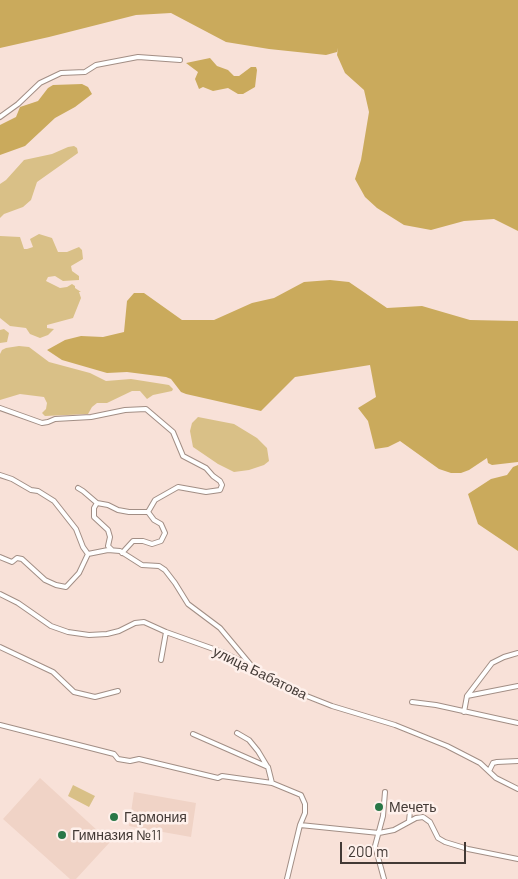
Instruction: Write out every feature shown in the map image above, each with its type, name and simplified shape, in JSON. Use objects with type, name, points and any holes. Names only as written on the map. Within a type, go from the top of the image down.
[{"type":"street","points":[[0,117],[18,104],[40,83],[61,73],[85,72],[96,66],[138,57],[180,60]]},
{"type":"street","points":[[0,408],[42,422],[146,409],[173,432],[183,456],[206,468],[222,485],[220,490],[206,492],[178,487],[155,500],[148,512]]},
{"type":"street","points":[[0,475],[12,479],[31,490],[45,494],[54,502],[76,529],[83,548],[88,554]]},
{"type":"street","points":[[78,488],[97,503],[129,512],[148,512]]},
{"type":"street","points":[[97,503],[94,508],[94,517],[108,530],[110,537],[108,546],[112,550]]},
{"type":"street","points":[[122,553],[133,541],[143,541],[152,544],[161,541],[166,533],[148,512]]},
{"type":"street","points":[[88,554],[112,550],[122,553],[142,565],[159,566],[165,570],[188,604],[220,628],[251,666]]},
{"type":"street","points":[[0,557],[12,562],[17,558],[22,559],[46,580],[66,587],[79,573],[88,554]]},
{"type":"street","name":"улица Бабатова","points":[[0,594],[51,626],[68,632],[89,635],[108,634],[139,622],[147,623],[166,632],[222,652],[251,666],[270,680],[294,691],[332,706],[396,726],[446,746],[480,763],[504,783],[518,789]]},
{"type":"street","points":[[161,660],[166,632]]},
{"type":"street","points":[[0,647],[53,672],[74,692],[95,698],[118,691]]},
{"type":"street","points":[[464,712],[467,696],[492,663],[518,653]]},
{"type":"street","points":[[467,696],[518,686]]},
{"type":"street","points":[[412,702],[436,705],[518,723]]},
{"type":"street","points":[[0,725],[114,754],[118,759],[130,761],[139,759],[218,778],[222,776],[272,783],[301,794],[305,808],[287,879]]},
{"type":"street","points":[[237,733],[249,740],[258,751],[268,767],[272,783]]},
{"type":"street","points":[[194,734],[268,767]]},
{"type":"street","points":[[489,771],[493,763],[518,762]]},
{"type":"street","points":[[384,879],[374,846],[383,816],[385,792]]},
{"type":"street","points":[[409,822],[410,811]]},
{"type":"street","points":[[300,826],[379,833],[394,830],[416,818],[424,817],[430,822],[438,838],[453,845],[518,859]]},
{"type":"shaded area","points":[[0,0],[518,0],[518,231],[494,219],[464,221],[431,230],[404,225],[377,208],[365,197],[355,179],[361,160],[369,112],[364,90],[345,73],[337,55],[338,48],[337,52],[326,55],[226,42],[171,13],[136,15],[0,48]]},
{"type":"shaded area","points":[[210,58],[217,66],[228,70],[234,76],[239,76],[251,67],[256,67],[255,87],[243,94],[238,94],[228,88],[213,91],[203,87],[199,89],[195,79],[198,72],[186,63]]},
{"type":"shaded area","points":[[82,84],[88,87],[92,94],[75,107],[55,118],[25,146],[0,155],[0,125],[16,117],[20,107],[38,101],[48,88],[53,85]]},
{"type":"shaded area","points":[[74,146],[77,148],[78,153],[37,182],[31,200],[23,207],[4,214],[0,218],[0,184],[24,160],[52,154]]},
{"type":"shaded area","points":[[39,234],[52,238],[58,252],[67,252],[79,247],[82,250],[83,259],[71,266],[72,271],[79,276],[79,280],[63,281],[55,276],[48,277],[46,281],[60,288],[72,284],[81,292],[79,292],[81,298],[73,318],[47,325],[47,328],[54,329],[48,335],[40,338],[30,334],[26,328],[10,326],[0,318],[0,236],[20,237],[24,249],[27,249],[33,247],[30,239]]},
{"type":"shaded area","points":[[330,280],[349,282],[387,308],[422,306],[470,320],[518,321],[518,462],[492,465],[488,463],[487,458],[469,470],[461,473],[451,473],[439,469],[400,441],[388,447],[375,449],[368,421],[358,408],[376,397],[370,365],[295,377],[261,411],[186,394],[181,392],[171,379],[166,377],[127,372],[107,373],[62,360],[47,350],[65,340],[81,336],[103,337],[124,332],[127,301],[134,293],[144,293],[182,320],[214,320],[252,303],[274,298],[304,282]]},
{"type":"shaded area","points":[[4,329],[9,333],[7,342],[0,343],[0,330]]},
{"type":"shaded area","points":[[29,347],[49,362],[90,373],[106,381],[131,379],[169,385],[173,389],[172,391],[153,395],[147,399],[140,391],[132,391],[107,403],[97,403],[88,414],[45,416],[42,413],[46,409],[47,403],[44,397],[20,394],[0,400],[0,354],[6,348]]},
{"type":"shaded area","points":[[198,417],[234,424],[257,438],[267,448],[269,461],[264,465],[249,470],[234,472],[218,464],[193,447],[190,431],[192,423]]},
{"type":"shaded area","points":[[518,465],[518,551],[478,524],[468,494],[491,479],[507,475],[513,467]]},
{"type":"shaded area","name":"Гимназия №11","points":[[40,778],[110,842],[76,879],[70,879],[3,819]]},
{"type":"shaded area","points":[[73,785],[95,796],[89,807],[68,796]]},
{"type":"shaded area","points":[[134,792],[196,803],[191,837],[129,826]]},
{"type":"place","name":"Мечеть","points":[[379,807]]},
{"type":"place","name":"Гармония","points":[[114,817]]},
{"type":"place","name":"Гимназия №11","points":[[62,835]]}]
